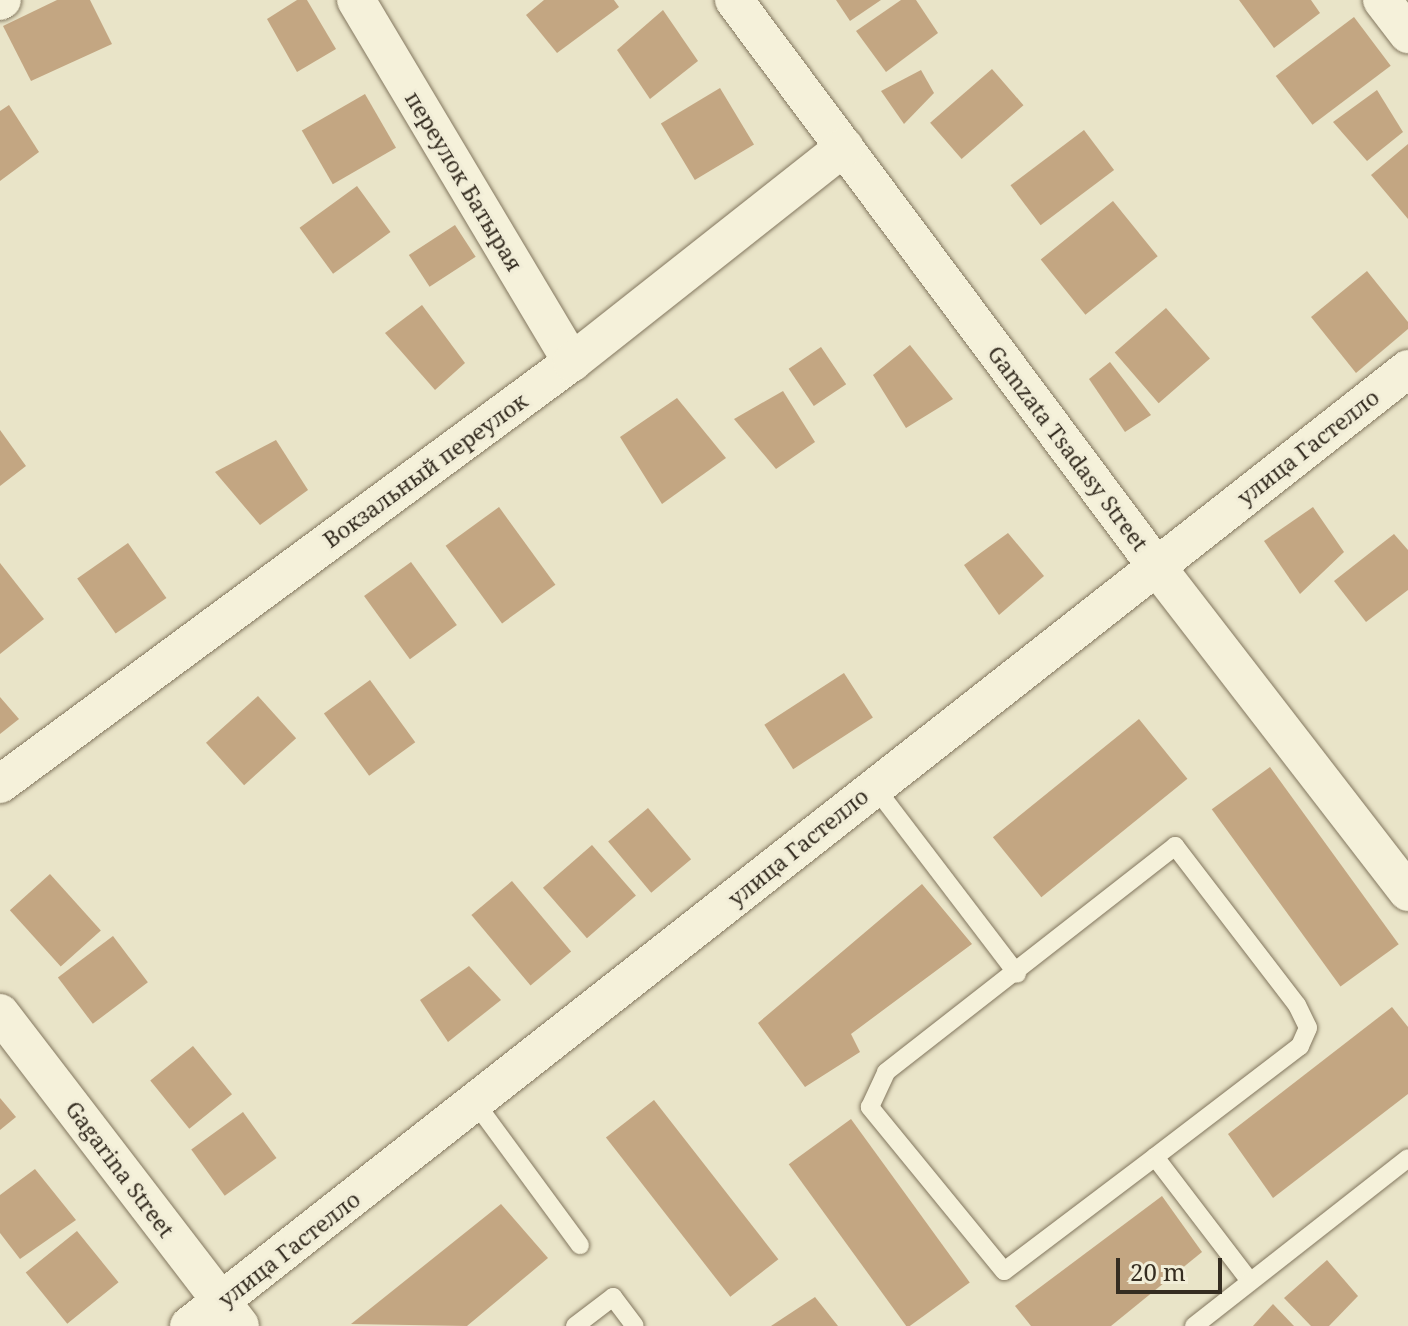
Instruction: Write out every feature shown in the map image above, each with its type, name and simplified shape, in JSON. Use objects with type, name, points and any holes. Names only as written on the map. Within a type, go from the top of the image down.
[{"type":"street","name":"переулок Батырая","points":[[356,0],[572,362]]},
{"type":"street","name":"Gamzata Tsadasy Street","points":[[734,0],[1156,566],[1408,892]]},
{"type":"street","points":[[1382,0],[1408,34]]},
{"type":"street","name":"Вокзальный переулок","points":[[0,784],[572,362],[844,147]]},
{"type":"street","name":"улица Гастелло","points":[[189,1326],[230,1314],[477,1105],[874,786],[1408,369]]},
{"type":"street","name":"Gagarina Street","points":[[0,1013],[230,1314]]},
{"type":"lane","points":[[874,786],[1017,974]]},
{"type":"lane","points":[[1175,846],[1287,993],[1308,1028],[1300,1046],[1155,1157],[1004,1271],[870,1107],[886,1072],[1017,974],[1175,846]]},
{"type":"lane","points":[[477,1105],[580,1245]]},
{"type":"lane","points":[[1155,1157],[1249,1280]]},
{"type":"lane","points":[[1194,1326],[1408,1158]]},
{"type":"lane","points":[[575,1326],[613,1297],[635,1326]]},
{"type":"building","points":[[57,0],[90,0],[112,44],[31,81],[3,26]]},
{"type":"building","points":[[297,0],[307,0],[336,49],[297,72],[267,19]]},
{"type":"building","points":[[544,0],[614,0],[619,7],[557,53],[526,15]]},
{"type":"building","points":[[836,0],[881,0],[850,21]]},
{"type":"building","points":[[901,0],[916,0],[938,33],[886,72],[856,31]]},
{"type":"building","points":[[1239,0],[1311,0],[1320,13],[1274,48]]},
{"type":"building","points":[[663,10],[698,61],[650,99],[617,50]]},
{"type":"building","points":[[1354,17],[1391,66],[1312,125],[1276,76]]},
{"type":"building","points":[[992,69],[1023,105],[962,159],[930,123]]},
{"type":"building","points":[[921,70],[934,93],[904,124],[881,91]]},
{"type":"building","points":[[720,88],[754,145],[695,180],[661,124]]},
{"type":"building","points":[[1377,90],[1403,132],[1367,161],[1333,122]]},
{"type":"building","points":[[365,94],[396,148],[333,184],[302,130]]},
{"type":"building","points":[[9,105],[39,152],[0,181],[0,111]]},
{"type":"building","points":[[1084,130],[1114,170],[1041,225],[1011,185]]},
{"type":"building","points":[[1408,144],[1408,219],[1371,175]]},
{"type":"building","points":[[357,186],[391,232],[333,274],[300,228]]},
{"type":"building","points":[[1113,201],[1158,256],[1085,315],[1041,260]]},
{"type":"building","points":[[455,225],[476,257],[430,287],[409,255]]},
{"type":"building","points":[[1367,271],[1408,322],[1408,329],[1356,373],[1311,317]]},
{"type":"building","points":[[422,305],[465,363],[435,390],[385,333]]},
{"type":"building","points":[[1166,308],[1210,359],[1159,403],[1115,353]]},
{"type":"building","points":[[910,345],[953,399],[906,428],[873,375]]},
{"type":"building","points":[[821,347],[846,384],[814,406],[789,369]]},
{"type":"building","points":[[1110,362],[1151,415],[1125,432],[1089,379]]},
{"type":"building","points":[[783,391],[815,442],[776,469],[734,419]]},
{"type":"building","points":[[677,398],[726,458],[662,504],[620,437]]},
{"type":"building","points":[[0,430],[26,466],[0,486]]},
{"type":"building","points":[[276,440],[308,490],[260,525],[215,472]]},
{"type":"building","points":[[499,507],[555,585],[502,623],[446,546]]},
{"type":"building","points":[[1313,507],[1344,552],[1300,594],[1264,541]]},
{"type":"building","points":[[1008,533],[1044,576],[999,615],[964,565]]},
{"type":"building","points":[[1394,534],[1408,550],[1408,590],[1366,622],[1334,581]]},
{"type":"building","points":[[128,543],[166,598],[116,633],[77,579]]},
{"type":"building","points":[[411,562],[457,625],[410,659],[364,596]]},
{"type":"building","points":[[0,563],[44,619],[0,654]]},
{"type":"building","points":[[844,673],[873,717],[793,769],[764,725]]},
{"type":"building","points":[[370,680],[415,742],[369,776],[324,714]]},
{"type":"building","points":[[258,696],[296,738],[244,785],[206,743]]},
{"type":"building","points":[[0,697],[19,719],[0,734]]},
{"type":"building","points":[[1139,719],[1187,779],[1041,897],[993,837]]},
{"type":"building","points":[[1270,767],[1399,944],[1340,986],[1212,809]]},
{"type":"building","points":[[648,808],[691,859],[651,893],[608,841]]},
{"type":"building","points":[[592,845],[636,896],[587,938],[543,888]]},
{"type":"building","points":[[50,874],[101,930],[61,967],[10,910]]},
{"type":"building","points":[[512,881],[571,951],[531,986],[471,915]]},
{"type":"building","points":[[922,884],[972,944],[851,1034],[860,1052],[805,1087],[758,1023]]},
{"type":"building","points":[[113,936],[148,982],[93,1024],[58,978]]},
{"type":"building","points":[[469,966],[501,1000],[448,1042],[420,1000]]},
{"type":"building","points":[[1392,1007],[1408,1027],[1408,1094],[1273,1198],[1228,1134]]},
{"type":"building","points":[[193,1046],[232,1094],[189,1129],[150,1081]]},
{"type":"building","points":[[0,1098],[16,1117],[0,1130]]},
{"type":"building","points":[[654,1100],[778,1259],[730,1297],[606,1138]]},
{"type":"building","points":[[243,1112],[277,1158],[225,1196],[191,1150]]},
{"type":"building","points":[[851,1119],[970,1282],[906,1326],[789,1164]]},
{"type":"building","points":[[35,1169],[76,1220],[20,1259],[0,1233],[0,1195]]},
{"type":"building","points":[[1162,1196],[1202,1252],[1111,1326],[1031,1326],[1015,1306]]},
{"type":"building","points":[[501,1204],[548,1258],[467,1326],[351,1324]]},
{"type":"building","points":[[77,1231],[119,1282],[67,1324],[26,1273]]},
{"type":"building","points":[[1327,1260],[1358,1296],[1329,1326],[1311,1326],[1284,1298]]},
{"type":"building","points":[[815,1297],[838,1326],[771,1326]]},
{"type":"building","points":[[1273,1304],[1294,1326],[1253,1326]]}]
